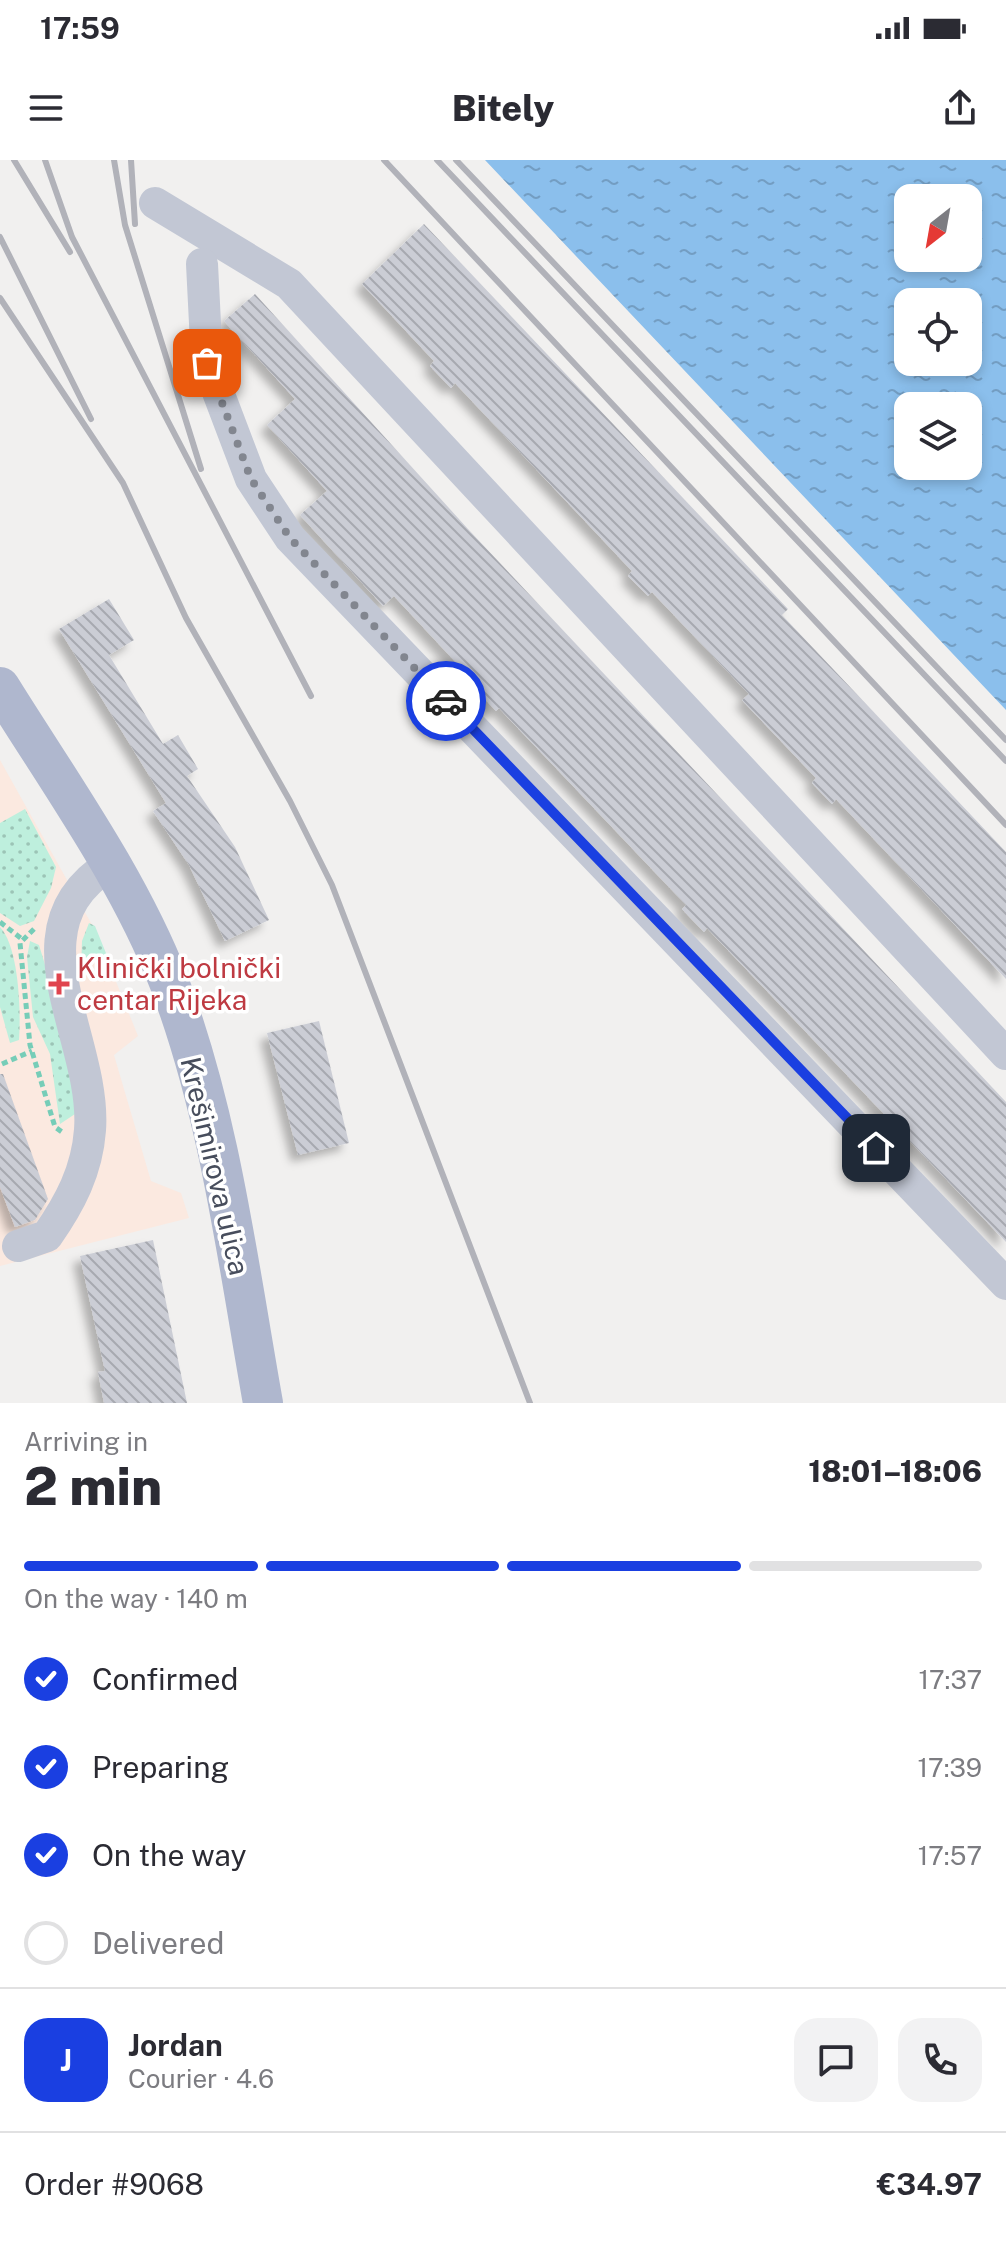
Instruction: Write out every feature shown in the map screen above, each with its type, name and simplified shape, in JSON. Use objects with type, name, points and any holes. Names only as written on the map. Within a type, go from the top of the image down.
[{"type":"main road","name":"Krešimirova ulica","points":[[0,687],[111,864],[169,982],[201,1086],[231,1220],[263,1403]]},
{"type":"street","points":[[155,203],[289,284],[1006,1054]]},
{"type":"street","points":[[202,264],[207,363],[251,479],[290,538],[1006,1284]]},
{"type":"street","points":[[18,1246],[47,1236],[82,1177],[90,1130],[89,1086],[61,973],[59,938],[62,918],[73,899],[111,864]]},
{"type":"path","points":[[0,922],[22,939],[32,1051],[55,1127],[61,1132],[66,1130]]},
{"type":"path","points":[[22,939],[45,922]]},
{"type":"path","points":[[84,984],[101,970],[120,972]]},
{"type":"path","points":[[2,1064],[32,1051]]},
{"type":"shaded area","name":"Klinički bolnički centar Rijeka","points":[[0,760],[96,932],[138,1036],[114,1055],[151,1181],[181,1193],[189,1218],[0,1266]]},
{"type":"green space","points":[[25,809],[56,867],[51,888],[34,921],[20,926],[0,913],[0,823]]},
{"type":"green space","points":[[89,923],[95,926],[112,968],[97,957],[86,971],[81,970],[82,941]]},
{"type":"green space","points":[[0,927],[11,949],[19,997],[19,1040],[10,1043],[0,1007]]},
{"type":"green space","points":[[30,941],[39,945],[67,1037],[81,1110],[60,1124],[50,1054],[33,1017],[27,957]]},
{"type":"water","points":[[485,160],[1006,160],[1006,710]]},
{"type":"building","points":[[424,224],[788,609],[782,615],[1006,852],[1006,979],[836,799],[832,804],[812,783],[816,778],[742,700],[749,694],[652,592],[648,596],[628,576],[632,571],[455,383],[451,388],[430,366],[434,361],[362,284]]},
{"type":"building","points":[[255,294],[468,529],[1006,1102],[1006,1242],[906,1137],[902,1141],[881,1119],[885,1115],[707,928],[704,932],[682,909],[686,905],[499,708],[496,711],[475,688],[477,685],[394,596],[383,606],[300,515],[327,491],[267,425],[295,399],[224,321]]},
{"type":"building","points":[[109,599],[134,640],[109,655],[163,744],[178,735],[198,769],[187,776],[235,847],[269,920],[225,941],[189,865],[153,811],[166,803],[59,629]]},
{"type":"building","points":[[319,1021],[349,1143],[298,1155],[267,1033]]},
{"type":"building","points":[[0,1074],[3,1074],[48,1199],[35,1220],[15,1227],[0,1187]]},
{"type":"building","points":[[153,1240],[187,1403],[104,1403],[98,1372],[105,1371],[80,1256]]},
{"type":"railway","points":[[14,160],[70,252]]},
{"type":"railway","points":[[45,160],[72,237],[311,696]]},
{"type":"railway","points":[[114,160],[125,225],[201,469]]},
{"type":"railway","points":[[131,160],[135,224]]},
{"type":"railway","points":[[384,160],[1006,825]]},
{"type":"railway","points":[[437,160],[1006,761]]},
{"type":"railway","points":[[456,160],[1006,740]]},
{"type":"railway","points":[[0,237],[91,419]]},
{"type":"railway","points":[[0,298],[123,483],[186,618],[290,801],[332,885],[530,1403]]},
{"type":"way so far","points":[[207,363],[251,479],[290,538],[446,701]]},
{"type":"place","name":"Klinički bolnički centar Rijeka","points":[[59,984]]},
{"type":"route","points":[[446,701],[876,1148]]}]
